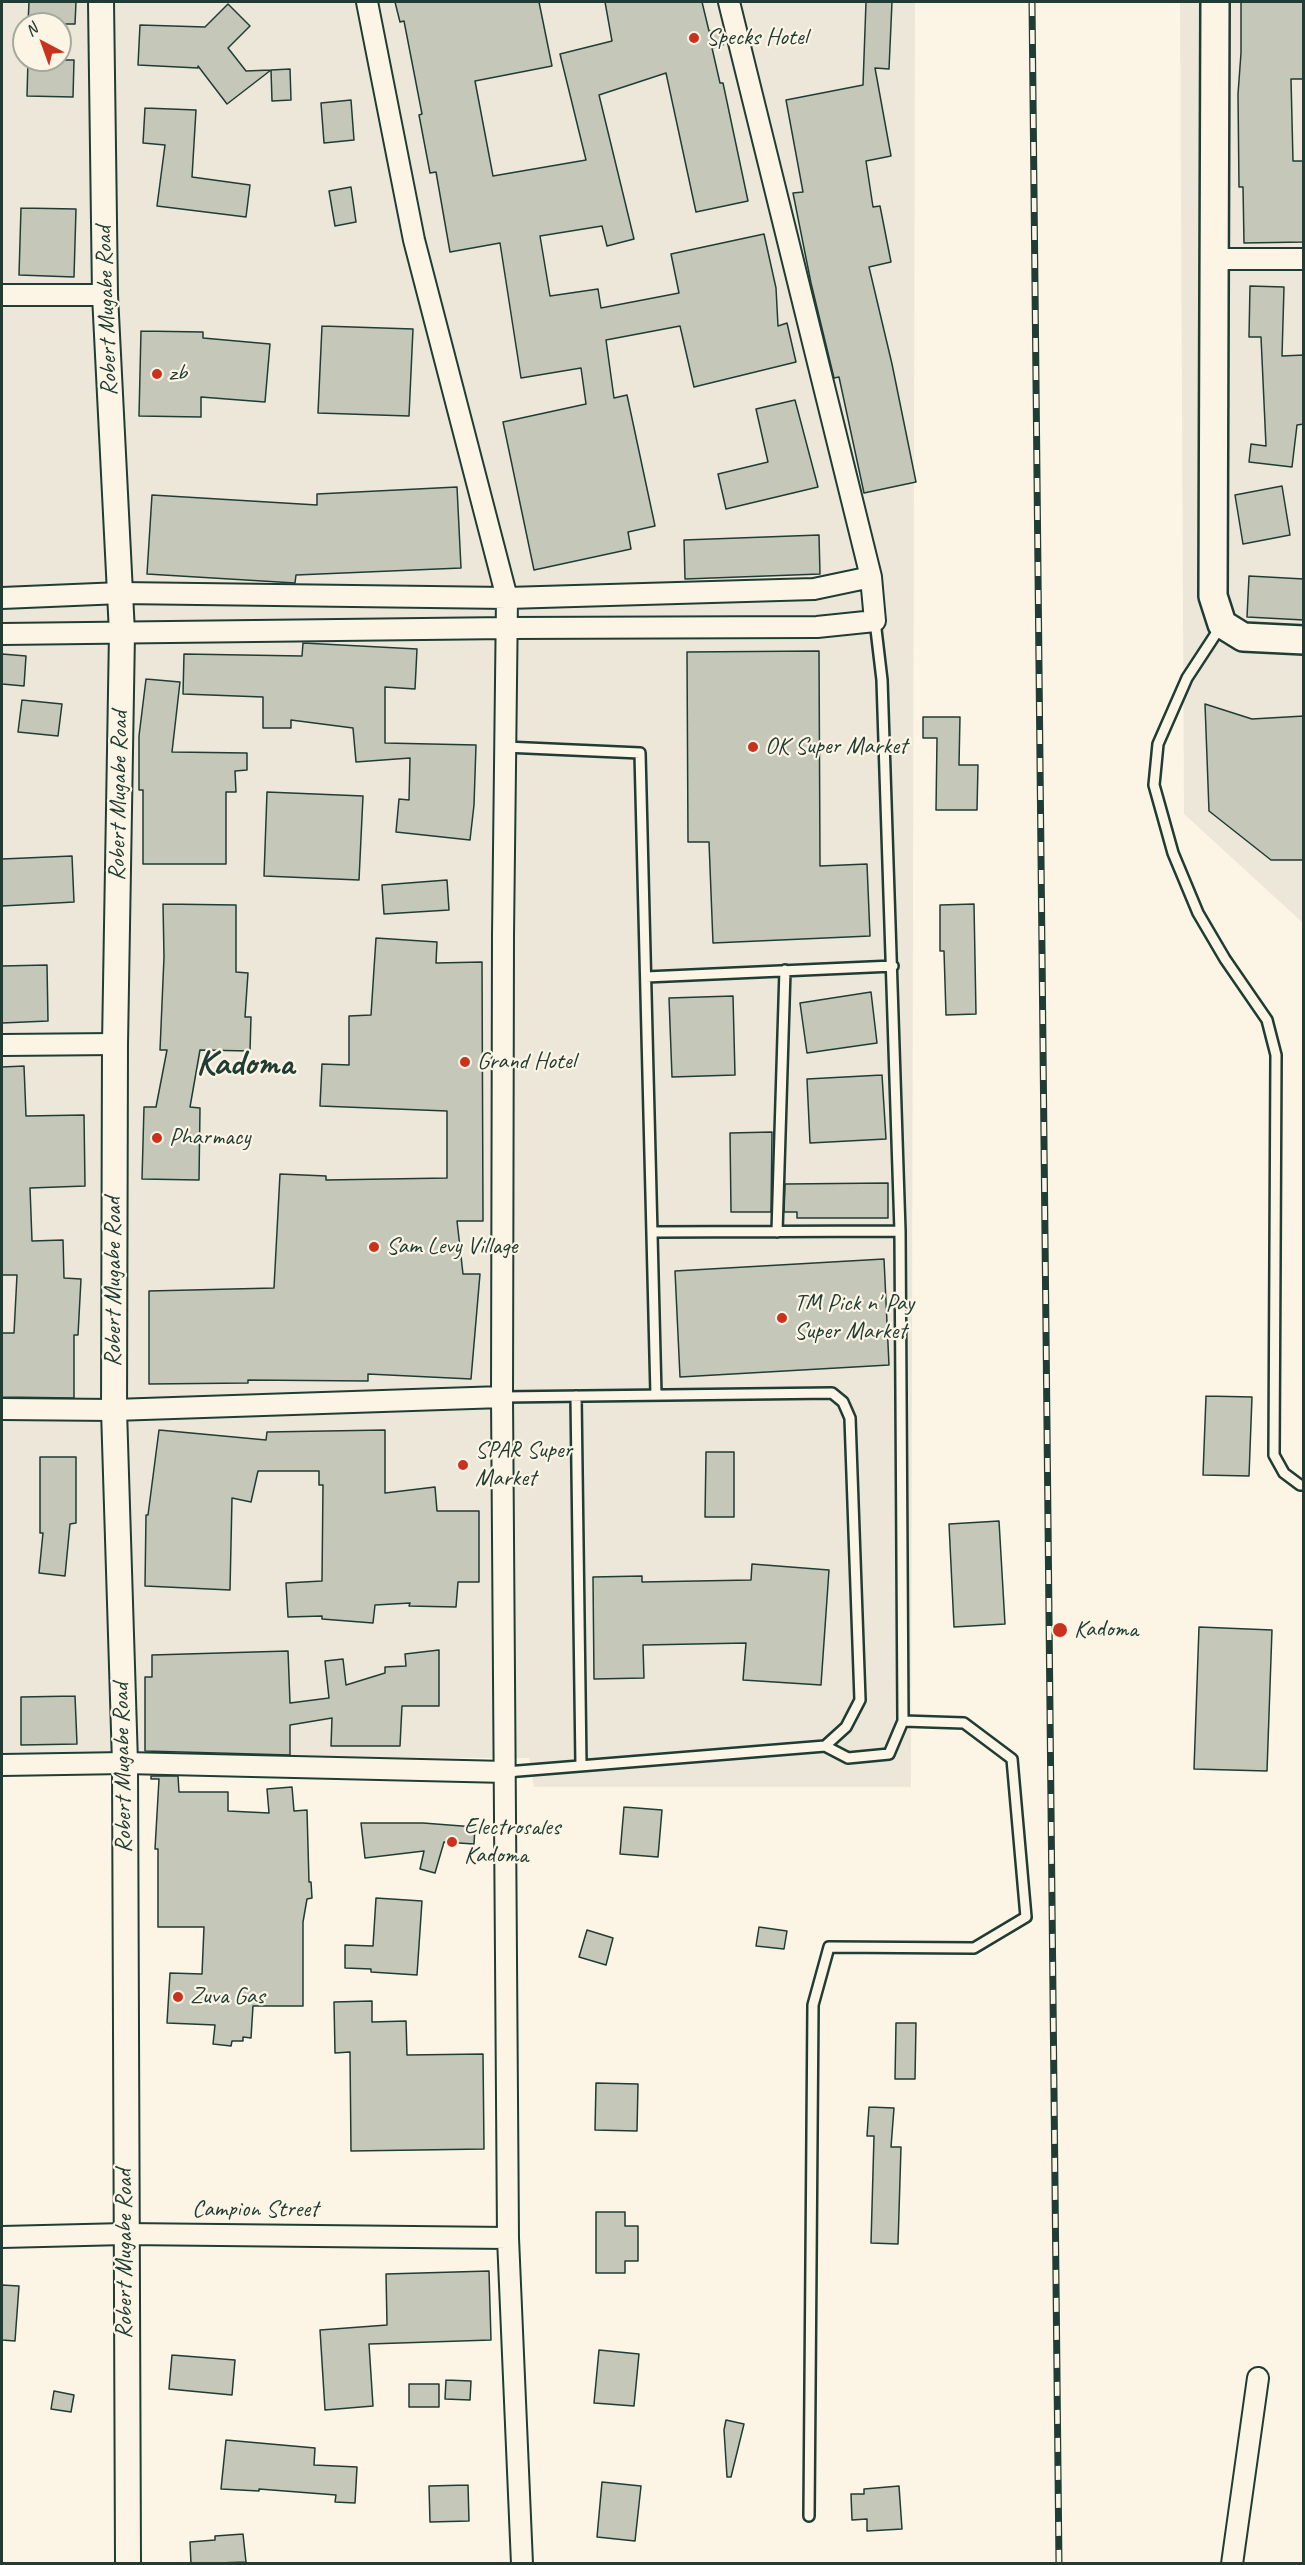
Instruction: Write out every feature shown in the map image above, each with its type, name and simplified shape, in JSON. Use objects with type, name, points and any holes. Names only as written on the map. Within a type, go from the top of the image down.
[{"type":"main road","points":[[1215,2],[1213,596],[1222,624],[1243,637],[1304,640]]},
{"type":"street","name":"Robert Mugabe Road","points":[[101,2],[105,295],[122,633],[115,1044],[114,1410],[125,1763],[128,2564]]},
{"type":"street","points":[[367,2],[414,240],[507,598],[504,747],[502,1397],[508,2238],[522,2564]]},
{"type":"street","points":[[2,634],[817,627],[874,621],[871,577],[729,2]]},
{"type":"street","points":[[1215,259],[1304,259]]},
{"type":"street","points":[[2,295],[105,295]]},
{"type":"street","points":[[2,598],[121,593],[507,598],[814,588],[871,577]]},
{"type":"street","points":[[2,1045],[115,1044]]},
{"type":"street","points":[[2,1409],[114,1410],[502,1397]]},
{"type":"street","points":[[2,1765],[125,1763],[506,1772]]},
{"type":"street","name":"Campion Street","points":[[2,2237],[125,2234],[508,2238]]},
{"type":"street","points":[[1232,2564],[1258,2378]]},
{"type":"lane","points":[[506,1772],[825,1746],[848,1758],[889,1754],[903,1721],[900,1231],[882,680],[874,621]]},
{"type":"lane","points":[[1222,624],[1187,678],[1158,744],[1154,785],[1173,854],[1198,913],[1268,1020],[1276,1055],[1274,1455],[1284,1473],[1300,1485],[1304,1485]]},
{"type":"lane","points":[[504,747],[640,753],[656,1395]]},
{"type":"lane","points":[[645,977],[893,966]]},
{"type":"lane","points":[[777,1232],[784,970]]},
{"type":"lane","points":[[652,1232],[900,1231]]},
{"type":"lane","points":[[502,1397],[832,1393],[843,1402],[850,1418],[860,1700],[846,1727],[825,1746]]},
{"type":"lane","points":[[576,1396],[581,1766]]},
{"type":"lane","points":[[809,2516],[813,2005],[829,1947],[974,1948],[1026,1917],[1012,1759],[964,1723],[903,1721]]},
{"type":"shaded area","points":[[2,2],[915,2],[911,1787],[534,1787],[529,1758],[2,1756]]},
{"type":"shaded area","points":[[1180,2],[1303,2],[1303,923],[1184,814]]},
{"type":"building","points":[[29,2],[76,2],[75,24],[72,24],[72,12],[29,12]]},
{"type":"building","points":[[395,2],[539,2],[552,66],[475,81],[493,176],[586,160],[560,54],[612,41],[605,2],[702,2],[709,31],[720,29],[723,45],[712,48],[720,83],[723,83],[748,201],[696,212],[666,73],[599,95],[634,239],[607,246],[602,226],[540,236],[550,296],[598,289],[601,308],[679,293],[671,254],[764,234],[776,288],[778,326],[787,323],[796,362],[694,387],[680,326],[606,340],[614,398],[627,395],[655,526],[628,532],[631,549],[534,570],[503,422],[586,404],[581,368],[521,378],[500,243],[450,252],[436,172],[430,173],[419,115],[422,114],[404,21],[400,22]]},
{"type":"building","points":[[866,2],[892,2],[889,69],[875,68],[891,156],[866,161],[873,207],[880,206],[891,262],[869,267],[916,482],[864,493],[839,377],[834,378],[811,283],[793,193],[803,192],[786,100],[863,85]]},
{"type":"building","points":[[1241,2],[1304,2],[1304,79],[1291,79],[1293,161],[1304,161],[1304,242],[1244,243],[1243,187],[1239,187],[1238,94]]},
{"type":"building","points":[[228,4],[250,26],[228,48],[246,71],[271,70],[227,104],[198,66],[198,68],[138,65],[140,25],[205,27]]},
{"type":"building","points":[[72,60],[74,60],[73,97],[27,96],[28,72],[72,72]]},
{"type":"building","points":[[290,69],[291,100],[272,101],[271,70]]},
{"type":"building","points":[[351,100],[354,140],[324,143],[321,103]]},
{"type":"building","points":[[145,108],[196,110],[192,177],[250,185],[246,217],[157,206],[165,145],[143,143]]},
{"type":"building","points":[[351,187],[356,222],[335,226],[329,191]]},
{"type":"building","points":[[21,208],[76,209],[74,277],[19,275]]},
{"type":"building","points":[[1250,286],[1284,287],[1282,356],[1304,355],[1304,424],[1297,425],[1292,467],[1249,462],[1251,444],[1266,446],[1261,337],[1249,337]]},
{"type":"building","points":[[322,326],[413,329],[409,416],[318,413]]},
{"type":"building","points":[[141,331],[203,332],[203,338],[270,344],[265,402],[201,397],[201,417],[139,416]]},
{"type":"building","points":[[795,400],[818,487],[726,509],[718,474],[768,462],[756,409]]},
{"type":"building","points":[[1282,486],[1290,535],[1243,544],[1235,495]]},
{"type":"building","points":[[457,487],[461,568],[296,575],[295,583],[147,574],[152,495],[317,505],[317,494]]},
{"type":"building","points":[[819,535],[820,574],[685,579],[684,540]]},
{"type":"building","points":[[1249,576],[1304,579],[1304,620],[1247,617]]},
{"type":"building","points":[[303,643],[417,649],[415,689],[385,687],[385,743],[476,745],[470,840],[396,832],[399,799],[409,800],[410,758],[356,762],[353,728],[291,720],[291,728],[263,728],[263,697],[183,694],[184,654],[302,656]]},
{"type":"building","name":"OK Super Market","points":[[819,651],[820,866],[867,864],[870,936],[713,943],[709,842],[688,842],[687,652]]},
{"type":"building","points":[[2,654],[26,656],[24,686],[2,684]]},
{"type":"building","points":[[146,679],[180,682],[172,752],[247,753],[247,770],[235,771],[236,792],[226,792],[226,864],[143,864],[143,790],[139,790],[139,736]]},
{"type":"building","points":[[22,700],[62,704],[58,736],[18,732]]},
{"type":"building","points":[[1205,704],[1252,719],[1304,716],[1304,860],[1271,860],[1209,811]]},
{"type":"building","points":[[923,717],[960,717],[959,765],[978,765],[977,810],[936,810],[937,738],[923,738]]},
{"type":"building","points":[[267,792],[363,796],[359,880],[264,876]]},
{"type":"building","points":[[72,856],[74,902],[2,906],[2,859]]},
{"type":"building","points":[[447,880],[449,910],[384,914],[382,885]]},
{"type":"building","points":[[163,904],[236,905],[236,972],[248,973],[245,1017],[251,1017],[250,1051],[200,1050],[190,1107],[200,1108],[199,1180],[142,1179],[144,1107],[156,1107],[167,1050],[160,1050],[164,957]]},
{"type":"building","points":[[974,904],[976,1014],[946,1015],[944,951],[940,951],[940,905]]},
{"type":"building","points":[[376,938],[437,942],[436,963],[482,962],[483,1221],[457,1221],[463,1274],[480,1274],[471,1379],[368,1374],[368,1381],[248,1380],[248,1383],[149,1384],[149,1291],[274,1288],[280,1174],[326,1176],[326,1180],[447,1178],[447,1111],[320,1106],[322,1064],[349,1065],[349,1016],[371,1015]]},
{"type":"building","points":[[47,965],[48,1021],[2,1023],[2,966]]},
{"type":"building","points":[[871,992],[877,1043],[807,1053],[800,1003]]},
{"type":"building","points":[[733,996],[735,1075],[672,1077],[669,998]]},
{"type":"building","points":[[24,1066],[26,1116],[84,1115],[85,1186],[30,1188],[32,1241],[63,1240],[64,1278],[81,1279],[78,1335],[74,1335],[74,1398],[2,1397],[2,1333],[14,1333],[17,1275],[2,1275],[2,1067]]},
{"type":"building","points":[[882,1075],[886,1139],[810,1143],[807,1079]]},
{"type":"building","points":[[772,1132],[771,1212],[731,1212],[730,1133]]},
{"type":"building","points":[[888,1183],[888,1218],[797,1218],[797,1212],[784,1212],[785,1184]]},
{"type":"building","name":"TM Pick n' Pay Super Market","points":[[884,1259],[889,1365],[680,1377],[675,1271]]},
{"type":"building","points":[[1206,1396],[1252,1397],[1249,1476],[1203,1475]]},
{"type":"building","points":[[159,1430],[266,1440],[267,1432],[385,1430],[385,1493],[435,1487],[437,1511],[479,1511],[479,1582],[458,1582],[456,1607],[409,1606],[410,1603],[375,1605],[373,1623],[322,1619],[322,1616],[288,1617],[286,1583],[322,1581],[323,1485],[319,1485],[319,1471],[258,1471],[251,1502],[232,1498],[230,1590],[145,1586],[146,1515],[148,1515]]},
{"type":"building","points":[[706,1452],[734,1452],[734,1517],[705,1517]]},
{"type":"building","points":[[40,1457],[76,1457],[76,1523],[70,1524],[65,1576],[39,1573],[43,1533],[40,1533]]},
{"type":"building","points":[[999,1521],[1005,1624],[954,1627],[949,1524]]},
{"type":"building","points":[[752,1564],[829,1570],[821,1685],[743,1680],[746,1643],[643,1645],[644,1678],[594,1679],[593,1577],[642,1576],[642,1582],[751,1580]]},
{"type":"building","points":[[1199,1627],[1272,1630],[1267,1771],[1194,1769]]},
{"type":"building","points":[[439,1650],[439,1706],[402,1706],[400,1746],[331,1746],[332,1718],[290,1725],[290,1755],[145,1751],[145,1677],[152,1677],[152,1655],[288,1651],[290,1703],[329,1698],[325,1661],[343,1659],[346,1685],[385,1673],[385,1667],[406,1666],[405,1654]]},
{"type":"building","points":[[75,1696],[77,1744],[21,1745],[21,1697]]},
{"type":"building","points":[[151,1776],[178,1776],[179,1792],[228,1792],[228,1811],[269,1813],[267,1789],[292,1787],[294,1811],[307,1810],[309,1882],[311,1882],[312,1898],[307,1899],[303,1922],[303,2006],[253,2006],[251,2038],[243,2037],[243,2041],[232,2041],[231,2046],[213,2044],[215,2025],[167,2023],[170,1973],[202,1974],[204,1927],[158,1927],[158,1849],[155,1849],[159,1779],[151,1779]]},
{"type":"building","points":[[624,1807],[662,1810],[658,1857],[620,1854]]},
{"type":"building","points":[[361,1823],[423,1823],[475,1827],[474,1844],[444,1842],[435,1873],[420,1869],[424,1851],[365,1858]]},
{"type":"building","points":[[376,1898],[422,1901],[417,1975],[345,1968],[345,1945],[373,1946]]},
{"type":"building","points":[[759,1927],[787,1931],[784,1949],[756,1946]]},
{"type":"building","points":[[587,1930],[613,1938],[606,1965],[579,1957]]},
{"type":"building","points":[[372,2001],[372,2022],[406,2021],[407,2055],[483,2054],[484,2149],[351,2151],[350,2052],[335,2053],[334,2002]]},
{"type":"building","points":[[896,2023],[916,2023],[915,2079],[895,2079]]},
{"type":"building","points":[[596,2083],[638,2084],[637,2131],[595,2130]]},
{"type":"building","points":[[869,2107],[894,2108],[891,2147],[901,2147],[898,2244],[871,2243],[874,2136],[867,2136]]},
{"type":"building","points":[[596,2212],[625,2212],[625,2226],[638,2226],[638,2261],[625,2261],[625,2273],[596,2273]]},
{"type":"building","points":[[489,2271],[491,2340],[369,2344],[373,2406],[325,2410],[320,2330],[387,2325],[386,2274]]},
{"type":"building","points":[[2,2285],[19,2286],[15,2341],[2,2340]]},
{"type":"building","points":[[599,2350],[639,2354],[634,2406],[594,2403]]},
{"type":"building","points":[[172,2355],[235,2360],[232,2395],[169,2389]]},
{"type":"building","points":[[446,2380],[471,2381],[470,2400],[445,2399]]},
{"type":"building","points":[[409,2384],[439,2384],[439,2407],[409,2407]]},
{"type":"building","points":[[54,2391],[74,2395],[71,2412],[51,2409]]},
{"type":"building","points":[[726,2420],[744,2424],[731,2477],[727,2477],[724,2430]]},
{"type":"building","points":[[226,2440],[315,2448],[314,2465],[357,2467],[355,2503],[335,2502],[336,2495],[259,2489],[259,2491],[221,2489]]},
{"type":"building","points":[[602,2482],[641,2486],[635,2541],[597,2537]]},
{"type":"building","points":[[468,2485],[469,2521],[430,2522],[429,2486]]},
{"type":"building","points":[[899,2486],[902,2529],[867,2531],[867,2519],[852,2520],[851,2494],[864,2494],[864,2489]]},
{"type":"building","points":[[243,2534],[246,2562],[191,2564],[190,2542],[215,2540],[215,2536]]},
{"type":"railway","points":[[1032,2],[1059,2564]]},
{"type":"place","name":"Specks Hotel","points":[[694,38]]},
{"type":"place","name":"zb","points":[[157,374]]},
{"type":"place","name":"OK Super Market","points":[[753,747]]},
{"type":"place","name":"Grand Hotel","points":[[465,1062]]},
{"type":"place","name":"Pharmacy","points":[[157,1138]]},
{"type":"place","name":"Sam Levy Village","points":[[374,1247]]},
{"type":"place","name":"TM Pick n' Pay Super Market","points":[[782,1318]]},
{"type":"place","name":"SPAR Super Market","points":[[463,1465]]},
{"type":"place","name":"Kadoma","points":[[1060,1630]]},
{"type":"place","name":"Electrosales Kadoma","points":[[452,1842]]},
{"type":"place","name":"Zuva Gas","points":[[178,1997]]},
{"type":"district","name":"Kadoma","points":[[245,1065]]}]
